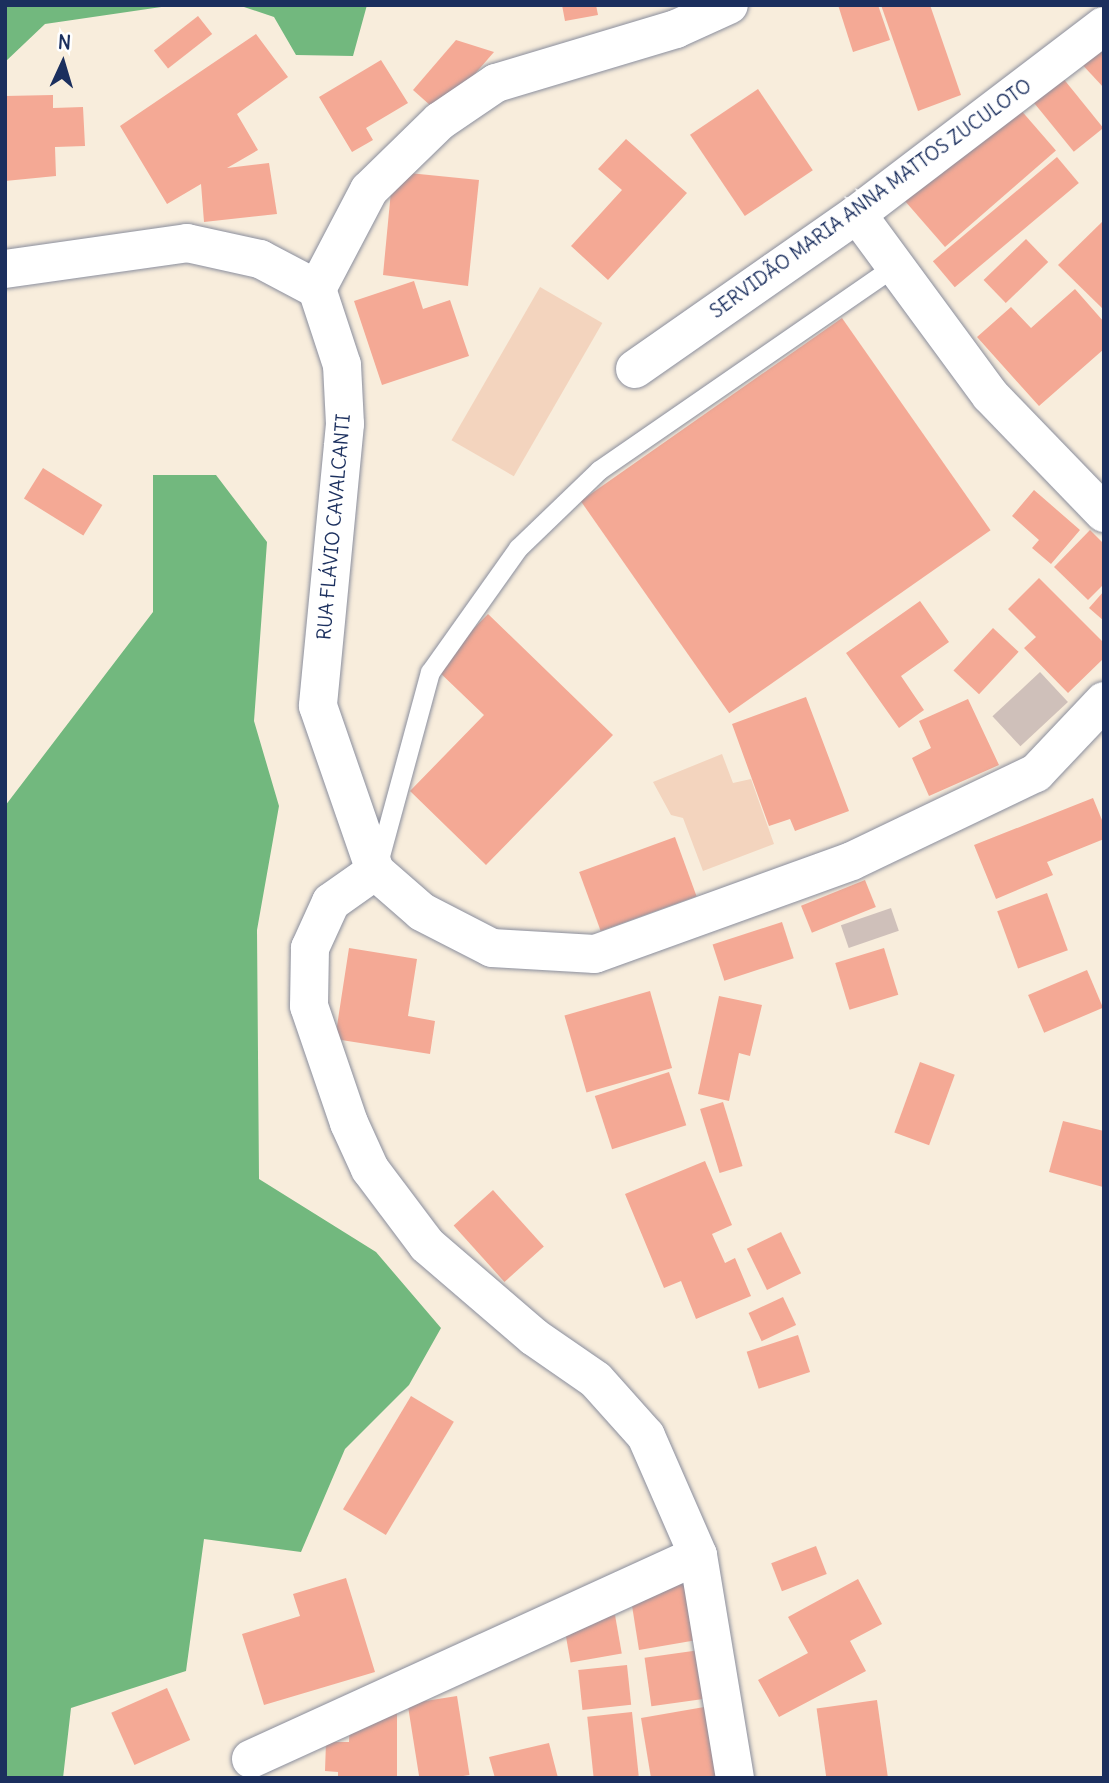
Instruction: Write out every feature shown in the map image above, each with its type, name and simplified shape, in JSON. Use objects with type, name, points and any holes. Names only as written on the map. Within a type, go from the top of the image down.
[{"type":"street","points":[[5,269],[187,243],[260,259],[317,289],[369,190],[440,121],[496,83],[676,29],[729,5]]},
{"type":"street","name":"SERVIDÃO MARIA ANNA MATTOS ZUCULOTO","points":[[635,369],[857,214],[1104,26]]},
{"type":"street","points":[[857,214],[990,395],[1104,513]]},
{"type":"street","name":"RUA FLÁVIO CAVALCANTI","points":[[317,289],[342,365],[345,424],[318,706],[376,871]]},
{"type":"street","points":[[735,1778],[698,1555],[646,1436],[596,1380],[534,1337],[427,1245],[370,1169],[325,1062],[309,1006],[310,948],[331,902],[376,871],[422,912],[492,948],[595,954],[852,861],[1036,773],[1104,701]]},
{"type":"street","points":[[251,1759],[698,1555]]},
{"type":"lane","points":[[376,871],[430,672],[518,548],[598,470],[895,266]]},
{"type":"shaded area","points":[[540,287],[602,323],[514,476],[452,440]]},
{"type":"shaded area","points":[[1040,672],[1068,702],[1020,746],[992,716]]},
{"type":"shaded area","points":[[722,754],[733,783],[751,779],[774,844],[703,871],[683,818],[671,815],[653,782]]},
{"type":"shaded area","points":[[891,908],[899,931],[849,948],[841,925]]},
{"type":"green space","points":[[5,5],[175,5],[45,24],[5,62]]},
{"type":"green space","points":[[238,5],[367,5],[353,56],[296,55],[274,17]]},
{"type":"green space","points":[[153,475],[216,475],[267,542],[254,721],[279,806],[257,930],[259,1179],[376,1252],[441,1328],[409,1385],[345,1449],[301,1552],[204,1539],[186,1671],[71,1708],[63,1778],[5,1778],[5,806],[153,612]]},
{"type":"building","points":[[562,5],[596,5],[598,15],[565,21]]},
{"type":"building","points":[[838,5],[878,5],[890,40],[853,52]]},
{"type":"building","points":[[881,5],[930,5],[961,95],[918,111]]},
{"type":"building","points":[[198,16],[212,34],[168,69],[154,50]]},
{"type":"building","points":[[256,34],[288,77],[237,114],[258,150],[227,168],[269,163],[277,214],[204,222],[201,184],[167,204],[120,126]]},
{"type":"building","points":[[1104,36],[1104,88],[1078,60]]},
{"type":"building","points":[[456,40],[494,52],[440,114],[413,90]]},
{"type":"building","points":[[381,60],[408,103],[366,128],[373,140],[352,152],[319,97]]},
{"type":"building","points":[[1058,72],[1103,128],[1074,152],[1028,96]]},
{"type":"building","points":[[758,89],[813,170],[745,216],[690,135]]},
{"type":"building","points":[[53,95],[53,108],[83,107],[85,146],[55,147],[56,176],[5,181],[5,96]]},
{"type":"building","points":[[1012,100],[1056,151],[945,247],[901,196]]},
{"type":"building","points":[[626,139],[687,193],[608,280],[571,246],[622,190],[598,169]]},
{"type":"building","points":[[1057,157],[1079,183],[955,287],[933,261]]},
{"type":"building","points":[[409,173],[479,180],[468,286],[383,275],[391,191]]},
{"type":"building","points":[[1104,220],[1104,310],[1058,265]]},
{"type":"building","points":[[1026,239],[1048,262],[1006,303],[984,280]]},
{"type":"building","points":[[414,281],[423,309],[450,300],[469,356],[382,385],[354,301]]},
{"type":"building","points":[[1075,289],[1104,322],[1104,349],[1039,406],[977,337],[1011,307],[1031,328]]},
{"type":"building","points":[[842,318],[991,530],[729,713],[581,501]]},
{"type":"building","points":[[43,468],[102,505],[83,536],[24,499]]},
{"type":"building","points":[[1034,490],[1080,530],[1051,564],[1032,548],[1039,540],[1012,516]]},
{"type":"building","points":[[1090,530],[1104,544],[1104,584],[1088,600],[1054,567]]},
{"type":"building","points":[[1039,578],[1104,643],[1104,658],[1068,693],[1024,648],[1036,637],[1008,609]]},
{"type":"building","points":[[1104,591],[1104,621],[1089,608]]},
{"type":"building","points":[[920,601],[949,642],[901,676],[924,710],[899,728],[846,653]]},
{"type":"building","points":[[488,614],[613,735],[486,865],[410,791],[484,715],[435,668]]},
{"type":"building","points":[[993,628],[1019,652],[979,694],[953,670]]},
{"type":"building","points":[[806,697],[849,811],[795,831],[790,819],[769,826],[732,724]]},
{"type":"building","points":[[968,699],[999,765],[929,796],[912,758],[931,748],[919,721]]},
{"type":"building","points":[[1093,798],[1104,825],[1104,839],[1047,862],[1053,875],[996,899],[974,845]]},
{"type":"building","points":[[675,837],[697,896],[601,931],[579,872]]},
{"type":"building","points":[[865,880],[876,907],[812,933],[801,906]]},
{"type":"building","points":[[1047,893],[1068,950],[1018,968],[997,911]]},
{"type":"building","points":[[782,922],[794,958],[724,981],[713,945]]},
{"type":"building","points":[[349,948],[417,959],[408,1016],[435,1021],[430,1054],[335,1039]]},
{"type":"building","points":[[884,948],[898,995],[850,1010],[835,963]]},
{"type":"building","points":[[1087,970],[1103,1008],[1044,1033],[1028,995]]},
{"type":"building","points":[[650,991],[672,1068],[586,1092],[564,1016]]},
{"type":"building","points":[[719,996],[762,1005],[750,1056],[739,1053],[729,1101],[698,1094]]},
{"type":"building","points":[[920,1062],[955,1075],[929,1145],[894,1132]]},
{"type":"building","points":[[669,1072],[686,1125],[612,1149],[595,1096]]},
{"type":"building","points":[[723,1102],[743,1166],[720,1173],[700,1109]]},
{"type":"building","points":[[1063,1121],[1104,1131],[1103,1187],[1049,1172]]},
{"type":"building","points":[[705,1161],[732,1225],[712,1234],[725,1263],[735,1258],[751,1296],[696,1319],[681,1281],[664,1288],[625,1194]]},
{"type":"building","points":[[493,1190],[544,1246],[504,1282],[454,1225]]},
{"type":"building","points":[[781,1232],[801,1273],[767,1290],[747,1249]]},
{"type":"building","points":[[783,1297],[796,1325],[762,1341],[749,1313]]},
{"type":"building","points":[[798,1335],[810,1372],[759,1389],[747,1352]]},
{"type":"building","points":[[411,1396],[454,1422],[386,1535],[343,1509]]},
{"type":"building","points":[[816,1546],[827,1574],[782,1591],[771,1563]]},
{"type":"building","points":[[687,1570],[697,1640],[639,1650],[630,1593]]},
{"type":"building","points":[[346,1578],[375,1672],[264,1705],[242,1634],[300,1616],[293,1594]]},
{"type":"building","points":[[858,1579],[882,1624],[850,1641],[866,1671],[779,1717],[758,1680],[808,1653],[788,1617]]},
{"type":"building","points":[[615,1615],[622,1653],[571,1662],[564,1624]]},
{"type":"building","points":[[700,1650],[707,1699],[651,1706],[645,1658]]},
{"type":"building","points":[[627,1665],[631,1705],[582,1710],[578,1670]]},
{"type":"building","points":[[167,1688],[190,1740],[134,1765],[111,1713]]},
{"type":"building","points":[[457,1696],[470,1775],[419,1778],[408,1704]]},
{"type":"building","points":[[877,1700],[888,1778],[826,1778],[817,1708]]},
{"type":"building","points":[[397,1701],[397,1778],[338,1778],[338,1772],[325,1771],[326,1742],[349,1742],[350,1720]]},
{"type":"building","points":[[710,1706],[722,1778],[651,1778],[641,1718]]},
{"type":"building","points":[[632,1712],[639,1776],[594,1778],[587,1717]]},
{"type":"building","points":[[549,1743],[558,1778],[495,1778],[489,1757]]}]
